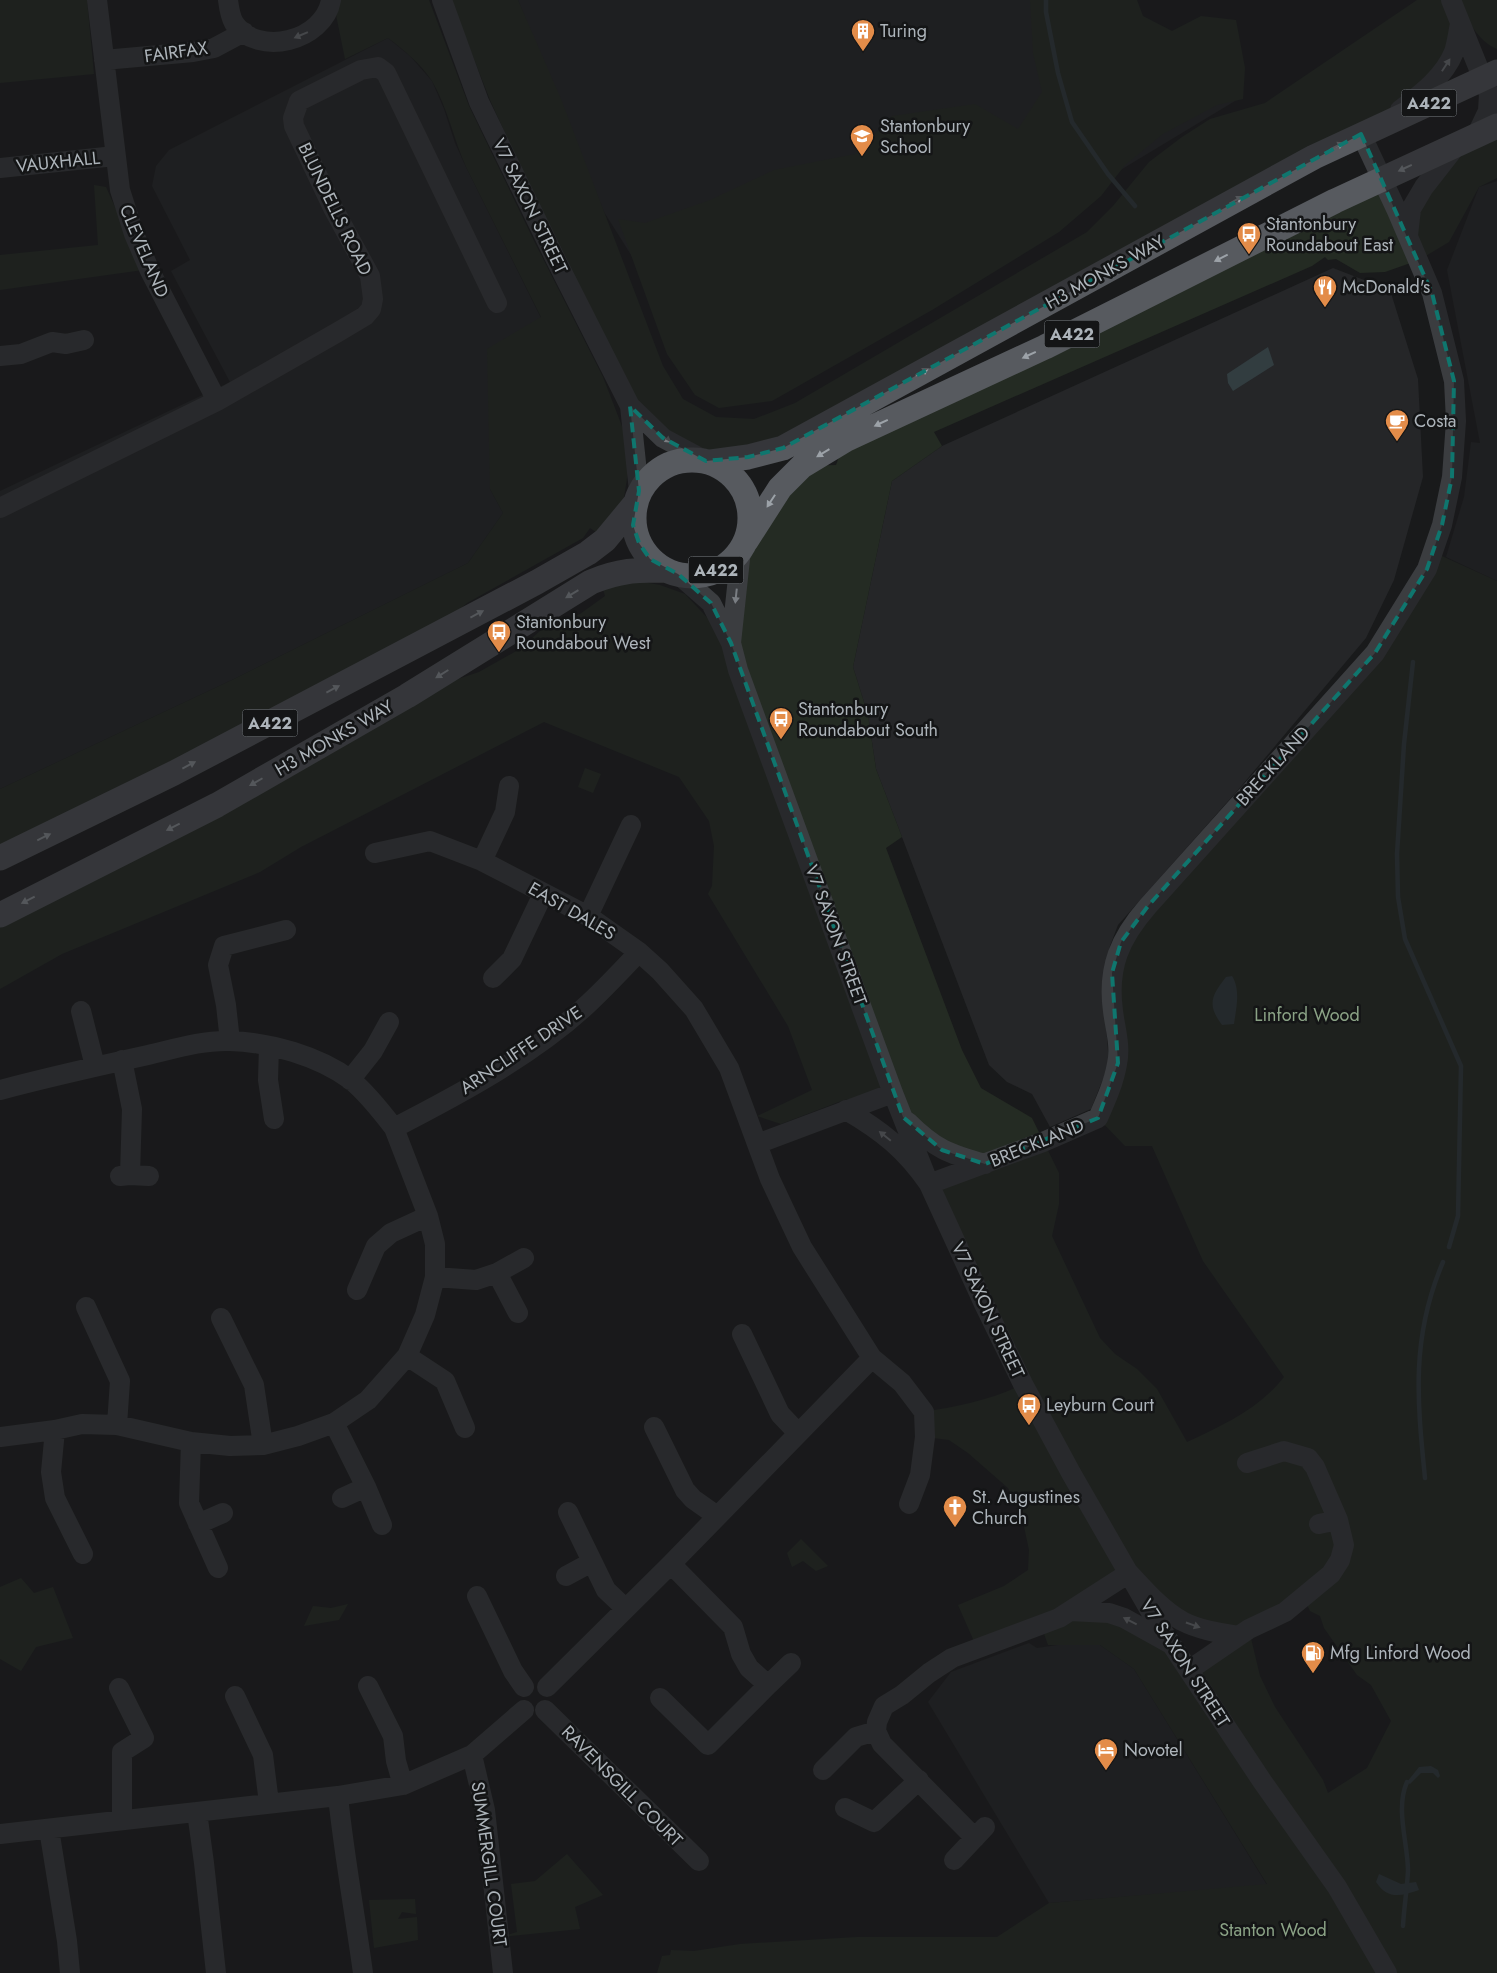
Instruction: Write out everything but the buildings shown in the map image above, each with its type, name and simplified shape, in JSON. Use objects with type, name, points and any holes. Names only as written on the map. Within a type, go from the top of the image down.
[{"type":"main road","name":"H3 MONKS WAY","points":[[743,545],[780,488],[839,430],[1314,157],[1385,123],[1492,85]]},
{"type":"main road","name":"H3 MONKS WAY","points":[[708,462],[748,457],[839,430],[1045,347],[1335,201],[1477,135]]},
{"type":"main road","name":"A422","points":[[0,858],[174,773],[537,582],[588,553],[605,540],[651,476],[667,464],[686,459],[708,462],[732,474],[745,494],[750,518],[743,545],[729,563],[713,572],[696,576],[672,572],[650,559],[639,544],[633,525],[637,498]]},
{"type":"main road","name":"H3 MONKS WAY","points":[[0,915],[217,805],[407,696],[602,578],[613,573],[631,570],[672,572]]},
{"type":"street","name":"CLEVELAND","points":[[97,0],[120,190],[134,234],[150,271],[216,401]]},
{"type":"street","points":[[228,0],[229,11],[234,23],[253,38],[270,41],[284,41],[315,28],[323,20],[331,0]]},
{"type":"street","name":"V7 SAXON STREET","points":[[442,0],[479,102],[630,406],[663,438],[708,462]]},
{"type":"street","points":[[1451,0],[1460,24],[1492,85]]},
{"type":"street","points":[[1385,123],[1424,91],[1447,65],[1454,50],[1460,24]]},
{"type":"street","name":"FAIRFAX","points":[[104,60],[193,52],[214,48],[244,32]]},
{"type":"street","name":"BLUNDELLS ROAD","points":[[0,508],[216,401],[345,328],[365,316],[371,309],[374,299],[370,276],[333,208],[294,126],[293,118],[299,101],[361,70],[378,67],[386,73],[497,303]]},
{"type":"street","name":"BRECKLAND","points":[[1408,236],[1411,210],[1424,187],[1477,135],[1488,110],[1492,85]]},
{"type":"street","name":"BRECKLAND","points":[[929,1184],[1043,1142],[1098,1118],[1109,1093],[1118,1063],[1118,1038],[1112,1008],[1112,973],[1121,942],[1148,906],[1375,653],[1427,569],[1442,525],[1452,477],[1456,421],[1454,381],[1432,293],[1361,134]]},
{"type":"street","name":"VAUXHALL","points":[[0,168],[115,156]]},
{"type":"street","points":[[0,356],[21,354],[52,342],[66,344],[84,340]]},
{"type":"street","name":"V7 SAXON STREET","points":[[630,406],[637,498]]},
{"type":"street","name":"V7 SAXON STREET","points":[[732,650],[743,545]]},
{"type":"street","name":"V7 SAXON STREET","points":[[672,572],[711,603],[732,650],[893,1093],[929,1184],[1006,1349],[1071,1472],[1129,1573],[1173,1645],[1262,1781],[1337,1887],[1387,1973]]},
{"type":"street","points":[[482,861],[505,812],[510,786]]},
{"type":"street","points":[[588,916],[631,825]]},
{"type":"street","name":"EAST DALES","points":[[375,853],[430,842],[482,861],[588,916],[640,952],[694,1009],[729,1068],[770,1179],[802,1248],[872,1358],[902,1383],[924,1412],[925,1431],[920,1476],[909,1504]]},
{"type":"street","points":[[492,978],[512,959],[543,894]]},
{"type":"street","points":[[230,1041],[226,1005],[218,965],[224,946],[286,930]]},
{"type":"street","name":"ARNCLIFFE DRIVE","points":[[394,1128],[484,1080],[556,1031],[588,1004],[640,952]]},
{"type":"street","points":[[80,1011],[95,1066]]},
{"type":"street","points":[[350,1080],[372,1051],[389,1022]]},
{"type":"street","points":[[0,1090],[95,1066],[198,1044],[230,1041],[269,1046],[312,1057],[350,1080],[375,1105],[394,1128],[428,1216],[435,1244],[435,1277],[425,1315],[407,1356],[368,1400],[334,1423],[298,1436],[263,1444],[230,1446],[191,1442],[117,1425],[82,1424],[55,1430],[0,1437]]},
{"type":"street","points":[[269,1046],[268,1080],[274,1119]]},
{"type":"street","points":[[122,1060],[132,1109],[133,1176]]},
{"type":"street","points":[[757,1144],[893,1093]]},
{"type":"street","points":[[846,1110],[874,1127],[895,1144],[914,1163],[929,1184]]},
{"type":"street","points":[[903,1117],[927,1140],[942,1150],[985,1164]]},
{"type":"street","points":[[357,1290],[376,1246],[391,1233],[428,1216]]},
{"type":"street","points":[[435,1277],[476,1280],[497,1274],[524,1258]]},
{"type":"street","points":[[497,1274],[518,1313]]},
{"type":"street","points":[[86,1307],[120,1381],[117,1425]]},
{"type":"street","points":[[221,1318],[254,1385],[263,1444]]},
{"type":"street","points":[[742,1334],[780,1414],[798,1433]]},
{"type":"street","points":[[407,1356],[445,1381],[465,1428]]},
{"type":"street","points":[[546,1687],[671,1564],[872,1358]]},
{"type":"street","points":[[334,1423],[366,1487],[382,1525]]},
{"type":"street","points":[[654,1427],[686,1490],[693,1498],[717,1516]]},
{"type":"street","points":[[55,1430],[51,1472],[55,1498],[83,1554]]},
{"type":"street","points":[[191,1442],[189,1503],[218,1568]]},
{"type":"street","points":[[1189,1670],[1239,1636],[1285,1612],[1331,1574],[1340,1560],[1344,1545],[1329,1522],[1316,1467],[1301,1447],[1247,1463]]},
{"type":"street","points":[[342,1498],[366,1487]]},
{"type":"street","points":[[568,1512],[606,1590],[625,1608]]},
{"type":"street","points":[[198,1524],[223,1513]]},
{"type":"street","points":[[566,1576],[592,1562]]},
{"type":"street","points":[[671,1564],[732,1627],[741,1654],[750,1668],[768,1685]]},
{"type":"street","points":[[954,1860],[980,1832],[919,1780],[882,1744],[876,1731],[876,1722],[884,1706],[902,1695],[929,1672],[952,1658],[1042,1625],[1070,1611],[1129,1573],[1161,1606],[1183,1622],[1211,1631],[1239,1636]]},
{"type":"street","points":[[477,1596],[513,1671],[524,1687]]},
{"type":"street","points":[[1070,1611],[1109,1613],[1124,1618],[1173,1645]]},
{"type":"street","points":[[660,1698],[708,1745],[791,1664]]},
{"type":"street","points":[[533,1682],[538,1682],[546,1687],[551,1696],[549,1706],[537,1714],[524,1710],[519,1701],[519,1696],[524,1687],[533,1682]]},
{"type":"street","points":[[368,1686],[392,1736],[403,1786]]},
{"type":"street","points":[[119,1688],[144,1738],[122,1752],[122,1819]]},
{"type":"street","points":[[235,1696],[263,1755],[269,1803]]},
{"type":"street","points":[[0,1834],[338,1796],[403,1786],[472,1755],[524,1710]]},
{"type":"street","name":"RAVENSGILL COURT","points":[[545,1710],[699,1861]]},
{"type":"street","points":[[824,1770],[856,1737],[876,1731]]},
{"type":"street","name":"SUMMERGILL COURT","points":[[472,1755],[485,1810],[503,1973]]},
{"type":"street","points":[[845,1808],[874,1822],[919,1780]]},
{"type":"street","points":[[338,1796],[343,1845],[355,1909],[363,1973]]},
{"type":"street","points":[[197,1812],[216,1973]]},
{"type":"street","points":[[49,1829],[67,1941],[70,1973]]},
{"type":"highlighted area","points":[[1361,134],[1432,293],[1454,381],[1452,477],[1442,525],[1427,569],[1375,653],[1148,906],[1121,942],[1112,973],[1118,1063],[1098,1118],[985,1164],[942,1150],[903,1117],[731,643],[711,603],[678,574],[650,559],[639,543],[633,525],[639,491],[630,406],[663,438],[706,461],[748,457],[783,448]]},
{"type":"shaded area","name":"Stantonbury School","points":[[518,0],[1133,0],[1145,34],[1235,101],[727,407],[604,212]]},
{"type":"shaded area","points":[[388,38],[410,56],[432,81],[466,167],[541,318],[490,489],[503,513],[468,563],[234,679],[0,789],[0,491],[230,382],[171,271],[190,260],[152,186],[156,166],[169,150]]},
{"type":"shaded area","points":[[1497,181],[1497,581],[1446,557],[1464,497],[1471,442],[1480,443],[1447,270],[1479,187]]},
{"type":"shaded area","points":[[1333,268],[1390,290],[1418,379],[1423,477],[1394,580],[1366,638],[1238,790],[1118,925],[1110,946],[1103,984],[1109,1064],[1091,1109],[1050,1127],[1032,1094],[1007,1082],[989,1065],[876,769],[868,715],[853,667],[892,481],[942,446]]},
{"type":"shaded area","points":[[1268,347],[1274,365],[1233,391],[1228,383],[1227,374]]},
{"type":"shaded area","points":[[1232,976],[1237,993],[1234,1024],[1222,1025],[1214,1012],[1214,995],[1226,977]]},
{"type":"shaded area","points":[[1029,1643],[1037,1648],[1064,1644],[1100,1645],[1134,1669],[1267,1885],[1049,1903],[928,1702],[951,1672]]},
{"type":"shaded area","points":[[1431,1766],[1438,1770],[1440,1776],[1438,1778],[1433,1773],[1421,1773],[1410,1784],[1407,1782],[1419,1767]]},
{"type":"shaded area","points":[[1379,1874],[1401,1884],[1416,1882],[1419,1890],[1401,1895],[1385,1892],[1376,1882]]},
{"type":"green space","points":[[0,0],[87,0],[94,74],[0,83]]},
{"type":"green space","points":[[333,0],[429,0],[469,106],[535,243],[603,377],[625,434],[628,472],[623,504],[599,534],[590,528],[583,538],[467,603],[439,627],[0,854],[0,789],[234,679],[468,563],[503,513],[490,489],[487,349],[541,317],[466,167],[442,101],[432,81],[412,58],[388,38],[345,59]]},
{"type":"green space","points":[[451,0],[518,0],[561,99],[663,366],[683,399],[716,417],[754,419],[795,403],[1087,232],[1113,206],[1149,162],[1182,137],[1210,119],[1265,103],[1417,0],[1447,0],[1454,50],[1424,91],[833,420],[711,462],[630,406],[490,100]]},
{"type":"green space","points":[[1030,0],[1137,0],[1143,16],[1172,31],[1201,16],[1236,20],[1245,68],[1243,99],[1217,105],[1163,134],[1125,165],[1101,196],[1059,232],[932,310],[772,401],[719,408],[695,395],[667,354],[618,219],[645,223],[710,200],[774,170],[855,154],[892,116],[975,104],[1018,129],[1042,92],[1033,53]]},
{"type":"green space","points":[[1460,0],[1497,0],[1497,49],[1484,41],[1474,29]]},
{"type":"green space","points":[[1497,126],[1497,178],[1479,187],[1449,242],[1419,260],[1385,272],[1360,273],[1336,259],[1328,260],[1325,257],[1312,266],[934,432],[942,446],[892,481],[853,667],[868,715],[876,769],[902,837],[886,848],[962,1050],[981,1088],[1032,1118],[1059,1173],[1059,1204],[1052,1236],[1100,1338],[1115,1354],[1137,1369],[1157,1389],[1187,1442],[1252,1407],[1284,1377],[1203,1261],[1152,1146],[1125,1146],[1098,1118],[1109,1093],[1121,942],[1375,653],[1433,552],[1497,581],[1497,1973],[657,1973],[662,1956],[670,1955],[671,1950],[694,1951],[740,1944],[857,1937],[997,1937],[1049,1903],[1267,1884],[1134,1669],[1100,1645],[1048,1645],[1041,1625],[977,1648],[958,1605],[1004,1586],[1028,1570],[1029,1550],[1022,1517],[1008,1488],[968,1453],[949,1440],[925,1437],[924,1412],[987,1398],[1023,1384],[929,1184],[984,1164],[942,1150],[893,1093],[844,1100],[781,1124],[757,1116],[812,1090],[788,1026],[708,894],[712,886],[714,846],[709,821],[679,777],[544,722],[301,847],[260,872],[62,954],[0,989],[0,915],[407,696],[479,672],[520,649],[550,622],[553,626],[580,614],[605,596],[603,589],[610,584],[643,582],[660,585],[685,594],[730,642],[741,550],[802,466],[836,465],[845,440],[1382,179],[1397,211]],"holes":[[[1129,1573],[1211,1631],[1238,1637],[1189,1670],[1124,1618],[1083,1603]],[[1304,1598],[1310,1611],[1320,1616],[1324,1628],[1357,1675],[1371,1685],[1391,1721],[1367,1768],[1328,1793],[1323,1780],[1275,1707],[1260,1676],[1249,1630]]]},
{"type":"green space","points":[[94,185],[106,187],[143,270],[0,290],[0,255],[98,245]]},
{"type":"green space","points":[[585,768],[601,774],[593,793],[578,787]]},
{"type":"green space","points":[[801,1539],[828,1566],[816,1571],[803,1561],[792,1567],[787,1553]]},
{"type":"green space","points":[[21,1578],[34,1593],[53,1587],[73,1638],[36,1647],[21,1671],[0,1659],[0,1587]]},
{"type":"green space","points":[[348,1604],[339,1620],[304,1626],[313,1606],[331,1608]]},
{"type":"green space","points":[[567,1854],[603,1895],[575,1907],[580,1929],[501,1937],[517,1932],[511,1884],[535,1881]]},
{"type":"green space","points":[[415,1899],[416,1914],[402,1912],[398,1919],[417,1917],[418,1940],[374,1948],[369,1900]]},
{"type":"waterway","points":[[1046,0],[1046,12],[1058,73],[1072,122],[1108,174],[1135,206]]},
{"type":"waterway","points":[[1413,662],[1404,744],[1397,854],[1398,897],[1405,939],[1461,1066],[1458,1216],[1449,1247]]},
{"type":"waterway","points":[[1425,1478],[1419,1395],[1421,1342],[1433,1290],[1443,1262]]},
{"type":"waterway","points":[[1403,1926],[1408,1871],[1402,1803],[1407,1782]]},
{"type":"place","name":"Turing","points":[[863,52]]},
{"type":"place","name":"Stantonbury School","points":[[862,157]]},
{"type":"place","name":"Stantonbury Roundabout East","points":[[1249,255]]},
{"type":"place","name":"McDonald's","points":[[1325,308]]},
{"type":"place","name":"Costa","points":[[1397,442]]},
{"type":"place","name":"Stantonbury Roundabout West","points":[[499,653]]},
{"type":"place","name":"Stantonbury Roundabout South","points":[[781,740]]},
{"type":"place","name":"Leyburn Court","points":[[1029,1426]]},
{"type":"place","name":"St. Augustines Church","points":[[955,1528]]},
{"type":"place","name":"Mfg Linford Wood","points":[[1313,1674]]},
{"type":"place","name":"Novotel","points":[[1106,1771]]},
{"type":"park label","name":"Linford Wood","points":[[1307,1015]]},
{"type":"park label","name":"Stanton Wood","points":[[1273,1930]]}]
